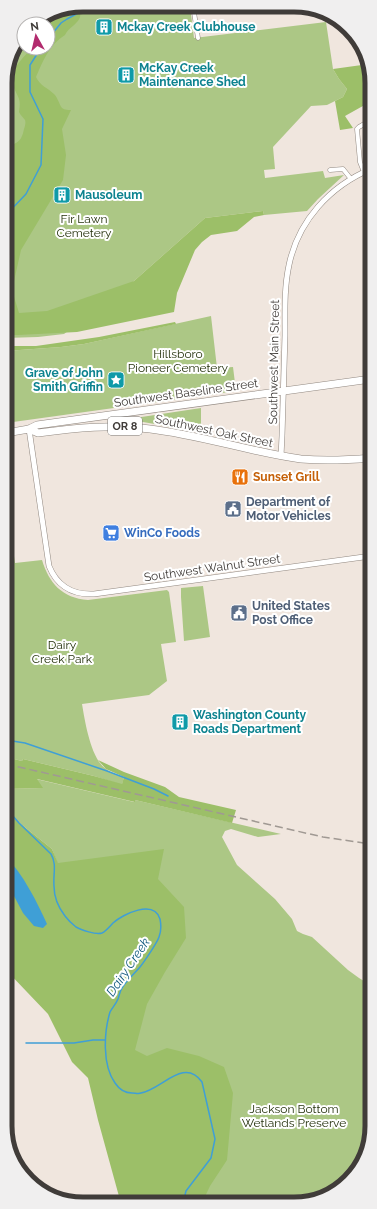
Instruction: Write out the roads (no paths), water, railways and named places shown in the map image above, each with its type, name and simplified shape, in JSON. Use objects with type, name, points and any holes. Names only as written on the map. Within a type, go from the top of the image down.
[{"type":"highway","name":"Southwest Baseline Street","points":[[12,432],[29,429],[37,425],[365,380]]},
{"type":"highway","name":"Southwest Oak Street","points":[[29,429],[38,433],[105,426],[148,428],[281,456],[327,460],[365,458]]},
{"type":"street","points":[[194,12],[198,38]]},
{"type":"street","points":[[364,172],[360,162],[357,129],[365,124]]},
{"type":"street","points":[[330,170],[344,169],[351,179]]},
{"type":"street","name":"Southwest Main Street","points":[[281,456],[286,292],[290,260],[297,239],[320,204],[337,189],[364,172]]},
{"type":"street","name":"Southwest Walnut Street","points":[[29,429],[48,561],[51,572],[58,582],[65,588],[76,593],[94,594],[365,557]]},
{"type":"water","points":[[12,864],[24,880],[47,924],[43,928],[34,926],[23,913],[12,892]]},
{"type":"waterway","points":[[56,29],[61,23],[79,12]]},
{"type":"waterway","points":[[12,209],[26,194],[41,165],[43,119],[30,92],[30,65],[36,56]]},
{"type":"waterway","points":[[12,741],[25,743],[107,771],[168,796]]},
{"type":"waterway","name":"Dairy Creek","points":[[12,815],[51,854],[54,862],[54,890],[57,902],[65,916],[76,927],[92,933],[102,933],[118,919],[138,910],[145,909],[152,910],[157,913],[160,919],[161,926],[158,940],[142,965],[124,985],[110,1012],[106,1029],[105,1048],[111,1076],[120,1089],[124,1091],[139,1093],[149,1090],[180,1073],[195,1075],[202,1082],[215,1139],[211,1158],[186,1191],[184,1197]]},
{"type":"waterway","points":[[26,1043],[74,1043],[105,1040]]},
{"type":"railway","points":[[12,765],[323,837],[365,843]]},
{"type":"place","name":"Mckay Creek Clubhouse","points":[[104,27]]},
{"type":"place","name":"McKay Creek Maintenance Shed","points":[[126,75]]},
{"type":"place","name":"Mausoleum","points":[[62,195]]},
{"type":"place","name":"Grave of John Smith Griffin","points":[[116,380]]},
{"type":"place","name":"Sunset Grill","points":[[240,477]]},
{"type":"place","name":"Department of Motor Vehicles","points":[[233,509]]},
{"type":"place","name":"WinCo Foods","points":[[111,533]]},
{"type":"place","name":"United States Post Office","points":[[239,613]]},
{"type":"place","name":"Washington County Roads Department","points":[[180,722]]},
{"type":"park label","name":"Fir Lawn Cemetery","points":[[84,226]]},
{"type":"park label","name":"Hillsboro Pioneer Cemetery","points":[[178,361]]},
{"type":"park label","name":"Dairy Creek Park","points":[[62,652]]},
{"type":"park label","name":"Jackson Bottom Wetlands Preserve","points":[[294,1116]]}]
